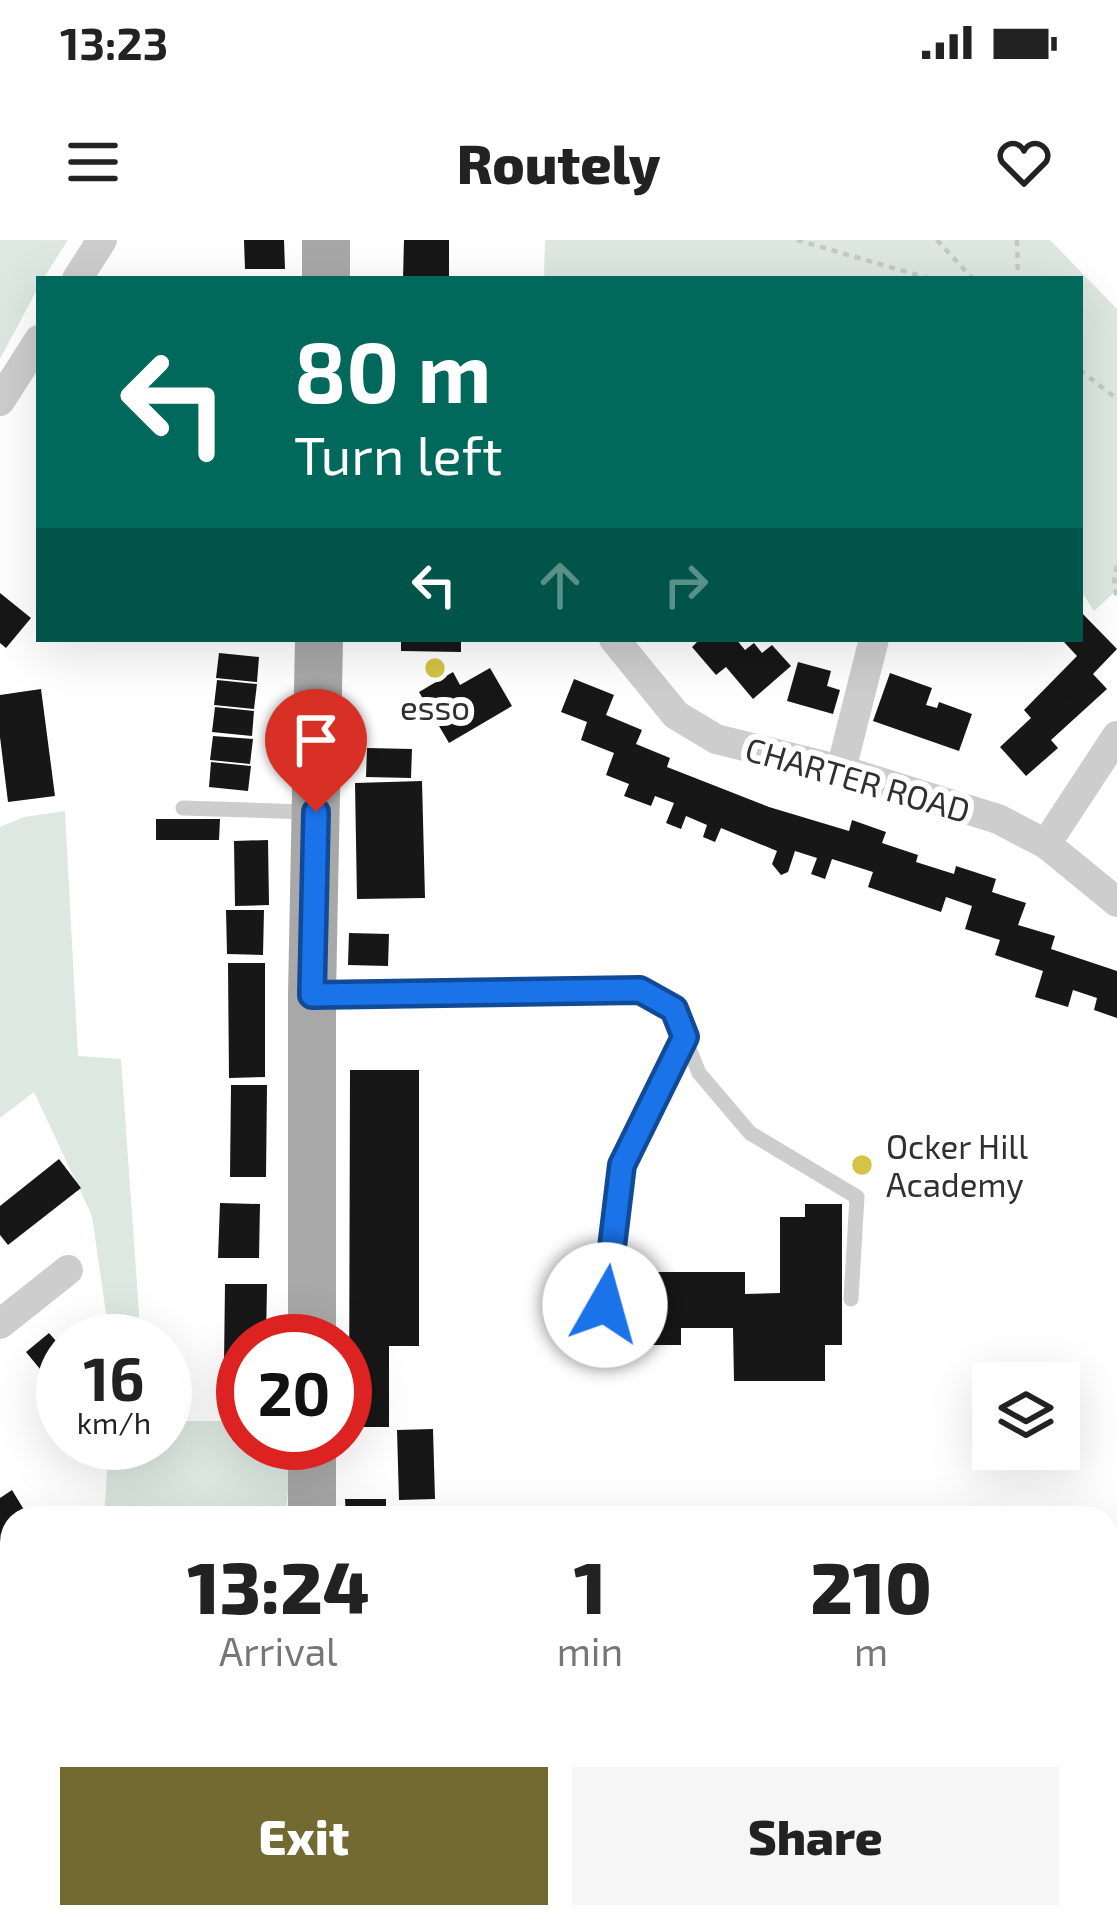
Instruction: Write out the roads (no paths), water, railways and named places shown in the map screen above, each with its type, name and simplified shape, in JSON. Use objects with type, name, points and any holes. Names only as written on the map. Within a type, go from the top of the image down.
[{"type":"main road","points":[[326,240],[326,276]]},
{"type":"main road","points":[[312,1314],[319,642]]},
{"type":"main road","points":[[312,1470],[312,1506]]},
{"type":"street","points":[[79,276],[102,240]]},
{"type":"street","points":[[0,401],[35,356]]},
{"type":"street","name":"CHARTER ROAD","points":[[616,642],[676,715],[716,740],[841,770],[998,819],[1046,844],[1117,902]]},
{"type":"street","points":[[841,770],[873,642]]},
{"type":"street","points":[[1046,844],[1117,736]]},
{"type":"street","points":[[0,1324],[68,1270]]},
{"type":"lane","points":[[183,808],[316,812]]},
{"type":"lane","points":[[312,995],[640,990],[674,1009],[699,1072],[750,1133],[856,1197],[850,1299]]},
{"type":"lane","points":[[605,1305],[622,1165],[685,1037]]},
{"type":"place","name":"esso","points":[[435,668]]},
{"type":"place","name":"Ocker Hill Academy","points":[[862,1165]]}]
